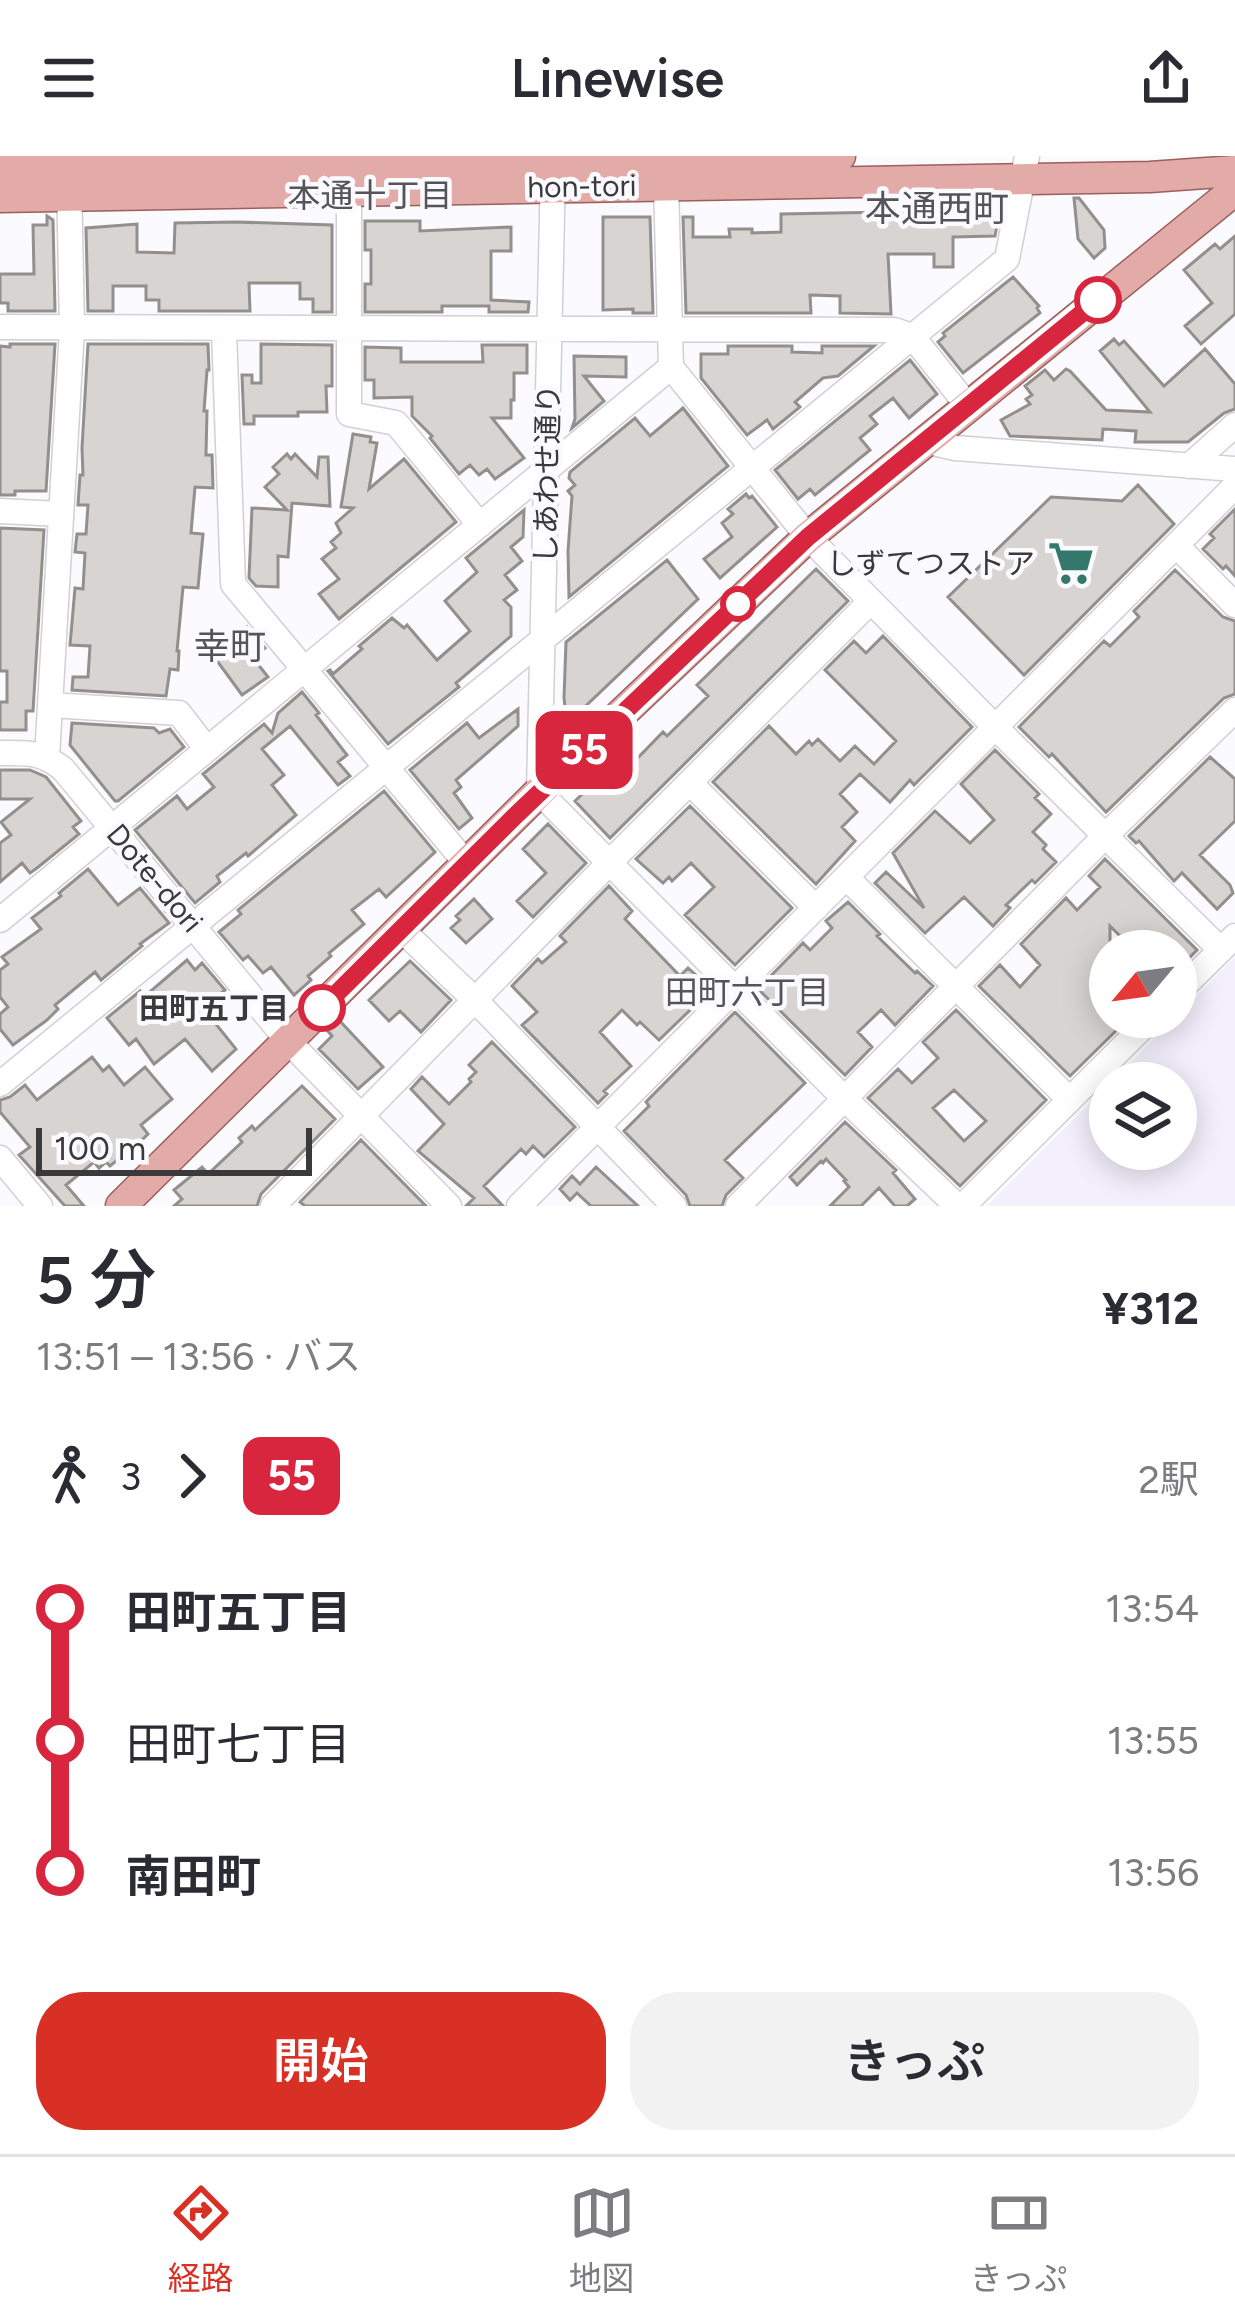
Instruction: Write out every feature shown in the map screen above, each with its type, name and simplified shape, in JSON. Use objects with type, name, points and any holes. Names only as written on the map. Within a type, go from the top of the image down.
[{"type":"main road","name":"hon-tori","points":[[553,167],[666,184],[840,156]]},
{"type":"main road","name":"hon-tori","points":[[0,170],[76,178],[776,165],[1024,167],[1150,177],[1235,171]]},
{"type":"main road","name":"hon-tori","points":[[0,197],[76,178]]},
{"type":"main road","points":[[121,1206],[466,863],[808,537],[1235,190]]},
{"type":"street","name":"しあわせ通り","points":[[539,792],[553,167]]},
{"type":"street","points":[[0,1084],[1007,259],[1024,167]]},
{"type":"street","points":[[357,175],[349,415],[396,423],[480,525]]},
{"type":"street","points":[[0,753],[47,757],[76,178]]},
{"type":"street","points":[[666,184],[671,367],[808,537],[1106,836],[1228,943],[1197,973]]},
{"type":"street","points":[[0,327],[894,330],[912,336],[968,406]]},
{"type":"street","points":[[224,330],[233,584],[466,863]]},
{"type":"street","points":[[0,920],[671,367]]},
{"type":"street","points":[[1190,466],[1235,425]]},
{"type":"street","points":[[925,441],[955,448],[1235,469]]},
{"type":"street","points":[[519,1206],[1235,486]]},
{"type":"street","points":[[0,512],[61,514]]},
{"type":"street","points":[[1177,546],[1235,605]]},
{"type":"street","points":[[272,1206],[871,602]]},
{"type":"street","points":[[51,706],[178,713],[206,748]]},
{"type":"street","points":[[739,1206],[1235,710]]},
{"type":"street","name":"Dote-dori","points":[[47,757],[113,827],[288,1041],[449,1206]]},
{"type":"street","points":[[690,783],[816,908]]},
{"type":"street","points":[[539,792],[845,1099],[960,1206],[1132,1038]]},
{"type":"street","points":[[847,878],[1069,1100]]},
{"type":"street","points":[[401,928],[674,1206]]},
{"type":"street","points":[[0,1157],[40,1206]]},
{"type":"shaded area","points":[[1235,957],[1235,1206],[987,1206],[1089,1104],[1089,1170],[1197,1170],[1197,1062],[1131,1062],[1155,1038],[1197,1038],[1197,995]]},
{"type":"building","points":[[1074,198],[1079,198],[1104,230],[1105,248],[1094,258],[1078,239]]},
{"type":"building","points":[[1000,210],[995,236],[953,237],[953,267],[934,267],[934,254],[888,254],[891,314],[840,313],[840,296],[810,295],[811,313],[686,313],[683,217],[693,217],[693,237],[730,237],[729,229],[781,232],[781,214]]},
{"type":"building","points":[[47,216],[53,220],[55,311],[8,311],[8,303],[0,303],[0,274],[34,274],[33,225],[47,225]]},
{"type":"building","points":[[603,217],[650,217],[653,313],[603,310]]},
{"type":"building","points":[[365,221],[420,221],[420,231],[511,227],[511,251],[491,251],[491,300],[529,302],[528,312],[442,306],[442,312],[365,312],[371,250],[365,250]]},
{"type":"building","points":[[175,223],[332,225],[332,312],[313,312],[313,299],[300,299],[300,283],[249,283],[250,311],[159,311],[159,300],[146,300],[146,286],[113,286],[113,311],[88,311],[86,228],[137,224],[137,252],[174,253]]},
{"type":"building","points":[[1235,236],[1235,314],[1201,344],[1185,326],[1212,303],[1184,270],[1215,244],[1220,249]]},
{"type":"building","points":[[1013,277],[1040,313],[963,373],[938,342]]},
{"type":"building","points":[[1114,339],[1119,345],[1124,341],[1164,386],[1205,349],[1235,384],[1235,409],[1188,442],[1135,442],[1136,431],[1103,429],[1102,440],[1010,436],[1001,420],[1030,404],[1026,399],[1032,395],[1025,386],[1045,370],[1054,380],[1066,369],[1070,371],[1106,410],[1150,412],[1100,351]]},
{"type":"building","points":[[55,344],[46,491],[0,495],[0,346]]},
{"type":"building","points":[[88,344],[208,344],[204,411],[213,488],[195,487],[191,533],[203,534],[198,588],[183,587],[178,670],[170,669],[166,696],[72,690],[73,677],[88,677],[90,646],[70,645],[75,588],[83,589],[85,553],[75,552],[77,534],[86,534],[88,505],[78,505]]},
{"type":"building","points":[[261,344],[332,345],[327,412],[254,416],[254,424],[244,424],[242,375],[252,375],[252,383],[261,383]]},
{"type":"building","points":[[482,345],[527,345],[527,373],[514,373],[511,418],[492,418],[524,458],[495,479],[487,469],[479,475],[470,465],[459,474],[412,416],[412,397],[374,398],[374,380],[365,380],[365,347],[401,348],[401,362],[483,362]]},
{"type":"building","points":[[728,346],[792,346],[792,352],[822,353],[822,346],[874,346],[838,376],[823,378],[795,402],[800,407],[773,429],[767,420],[747,435],[701,378],[701,354],[728,354]]},
{"type":"building","points":[[574,356],[626,357],[626,377],[584,376],[604,401],[572,428],[575,419]]},
{"type":"building","points":[[910,360],[937,394],[909,418],[893,398],[870,416],[877,424],[860,438],[870,450],[815,495],[810,489],[798,499],[775,470]]},
{"type":"building","points":[[683,408],[728,466],[569,597],[572,496],[568,491],[575,485],[570,472],[635,418],[650,436]]},
{"type":"building","points":[[353,434],[377,443],[369,489],[404,459],[456,522],[339,619],[319,594],[339,579],[322,559],[336,548],[331,542],[341,533],[336,523],[353,508],[341,507]]},
{"type":"building","points":[[287,454],[291,459],[295,454],[317,477],[319,457],[328,457],[330,506],[292,503],[288,557],[278,556],[278,587],[256,586],[249,578],[252,508],[287,510],[265,487],[279,474],[273,467]]},
{"type":"building","points":[[1138,485],[1174,524],[1024,675],[948,597],[1051,497],[1122,501]]},
{"type":"building","points":[[746,494],[777,527],[720,578],[704,559],[732,537],[722,523],[733,514],[728,509]]},
{"type":"building","points":[[1235,509],[1235,576],[1203,549],[1214,538],[1210,534]]},
{"type":"building","points":[[524,510],[523,537],[511,547],[522,561],[505,575],[517,590],[504,600],[511,607],[511,636],[456,683],[459,687],[388,744],[328,671],[333,674],[392,618],[404,628],[407,625],[437,660],[470,631],[445,601],[477,572],[466,558]]},
{"type":"building","points":[[0,528],[44,530],[33,711],[26,711],[26,730],[0,730],[0,702],[7,702],[7,671],[0,671]]},
{"type":"building","points":[[667,560],[698,599],[574,717],[564,698],[566,642]]},
{"type":"building","points":[[816,569],[848,601],[610,838],[575,801],[620,758],[629,767],[663,732],[667,736],[708,696],[697,685]]},
{"type":"building","points":[[1175,570],[1223,617],[1235,621],[1235,694],[1224,698],[1106,812],[1052,754],[1049,757],[1019,727],[1104,641],[1110,646],[1139,617],[1134,611]]},
{"type":"building","points":[[247,627],[265,648],[253,658],[268,677],[242,695],[212,654]]},
{"type":"building","points":[[883,636],[972,727],[914,785],[910,780],[890,802],[860,774],[840,794],[857,812],[842,827],[855,841],[816,884],[713,782],[769,726],[796,754],[818,739],[840,761],[855,746],[874,764],[896,741],[825,670],[854,641],[866,653]]},
{"type":"building","points":[[302,692],[347,755],[338,762],[350,776],[338,785],[290,726],[262,749],[284,775],[272,785],[296,815],[217,876],[220,882],[195,903],[135,830],[177,796],[187,809],[214,787],[203,774],[264,724],[272,733],[278,713]]},
{"type":"building","points":[[518,709],[518,726],[456,780],[461,787],[454,793],[472,818],[459,829],[410,770],[467,723],[479,738]]},
{"type":"building","points":[[72,723],[154,728],[159,733],[170,729],[184,747],[115,801],[70,745]]},
{"type":"building","points":[[995,750],[1039,794],[1035,798],[1051,814],[1033,832],[1056,862],[1006,905],[1010,908],[993,926],[964,897],[925,933],[875,883],[886,872],[924,908],[893,853],[935,811],[970,843],[994,820],[961,784]]},
{"type":"building","points":[[1210,757],[1235,779],[1235,821],[1200,855],[1233,893],[1217,909],[1182,873],[1174,881],[1129,836]]},
{"type":"building","points":[[0,770],[30,770],[46,777],[81,821],[73,827],[79,834],[37,868],[30,873],[22,863],[0,882],[0,843],[11,835],[1,822],[30,799],[0,799]]},
{"type":"building","points":[[384,791],[435,852],[386,897],[379,889],[352,910],[364,924],[329,953],[294,995],[271,967],[263,973],[248,956],[243,960],[219,932],[241,914],[238,910]]},
{"type":"building","points":[[690,806],[792,908],[735,965],[685,915],[714,887],[691,863],[672,881],[669,877],[663,883],[636,859]]},
{"type":"building","points":[[548,824],[586,863],[533,917],[517,901],[546,873],[523,849]]},
{"type":"building","points":[[1105,859],[1177,930],[1114,930],[1110,926],[1110,930],[1089,930],[1089,1038],[1109,1038],[1070,1076],[979,986],[1000,965],[1020,987],[1040,965],[1021,944],[1066,898],[1077,910],[1100,887],[1089,876]]},
{"type":"building","points":[[88,869],[118,905],[140,888],[169,923],[101,980],[95,972],[55,1005],[58,1009],[47,1020],[13,1045],[0,1029],[0,1014],[8,1007],[0,997],[0,970],[8,964],[2,957],[41,929],[32,918]]},
{"type":"building","points":[[609,886],[632,911],[625,919],[680,976],[688,968],[712,989],[659,1040],[622,1010],[600,1032],[631,1066],[598,1103],[522,1025],[537,1012],[512,986],[538,959],[542,963],[566,942],[560,936]]},
{"type":"building","points":[[474,899],[492,919],[466,943],[451,928]]},
{"type":"building","points":[[848,902],[880,934],[877,936],[933,986],[895,1025],[881,1010],[858,1032],[872,1047],[845,1075],[758,989],[803,943],[810,950],[832,928],[826,921]]},
{"type":"building","points":[[187,960],[195,970],[202,963],[225,990],[203,1008],[236,1049],[212,1071],[185,1039],[154,1064],[136,1039],[129,1045],[107,1018],[140,991],[144,997]]},
{"type":"building","points":[[410,961],[451,1000],[421,1032],[400,1011],[389,1021],[369,1000]]},
{"type":"building","points":[[956,1010],[1046,1100],[960,1186],[868,1098],[898,1069],[912,1083],[938,1058],[923,1042]],"holes":[[[954,1090],[986,1121],[964,1141],[933,1108]]]},
{"type":"building","points":[[735,1012],[805,1083],[725,1160],[743,1178],[722,1206],[690,1206],[686,1195],[624,1131],[649,1106],[646,1102]]},
{"type":"building","points":[[338,1019],[383,1067],[358,1089],[319,1049],[332,1036],[327,1030]]},
{"type":"building","points":[[492,1042],[575,1127],[544,1157],[533,1146],[526,1154],[521,1149],[484,1186],[503,1206],[466,1206],[474,1198],[418,1151],[444,1124],[411,1089],[422,1077],[449,1104],[471,1082],[476,1072],[469,1065]]},
{"type":"building","points":[[92,1057],[103,1071],[109,1066],[124,1085],[145,1067],[172,1099],[141,1125],[148,1134],[118,1163],[110,1166],[106,1162],[99,1168],[94,1162],[66,1185],[84,1206],[65,1206],[19,1155],[30,1147],[0,1112],[0,1100],[25,1085],[37,1100]]},
{"type":"building","points":[[302,1086],[335,1119],[261,1194],[257,1206],[174,1206],[182,1199],[174,1190],[202,1167],[208,1174],[242,1142],[239,1138],[252,1126],[255,1130]]},
{"type":"building","points":[[845,1122],[896,1170],[893,1173],[915,1199],[907,1206],[895,1206],[879,1188],[861,1206],[830,1206],[849,1187],[826,1159],[797,1185],[790,1177]]},
{"type":"building","points":[[361,1140],[426,1206],[305,1206],[300,1202]]},
{"type":"building","points":[[596,1167],[638,1206],[591,1206],[577,1193],[570,1200],[560,1189],[572,1176],[580,1184]]},
{"type":"bus line","name":"55","points":[[322,1008],[808,537],[1098,300]]},
{"type":"place","name":"しずてつストア","points":[[1071,563]]},
{"type":"place","name":"田町五丁目","points":[[322,1008]]},
{"type":"district","name":"本通十丁目","points":[[370,195]]},
{"type":"district","name":"本通西町","points":[[937,208]]},
{"type":"district","name":"幸町","points":[[230,646]]},
{"type":"district","name":"田町六丁目","points":[[747,992]]}]
